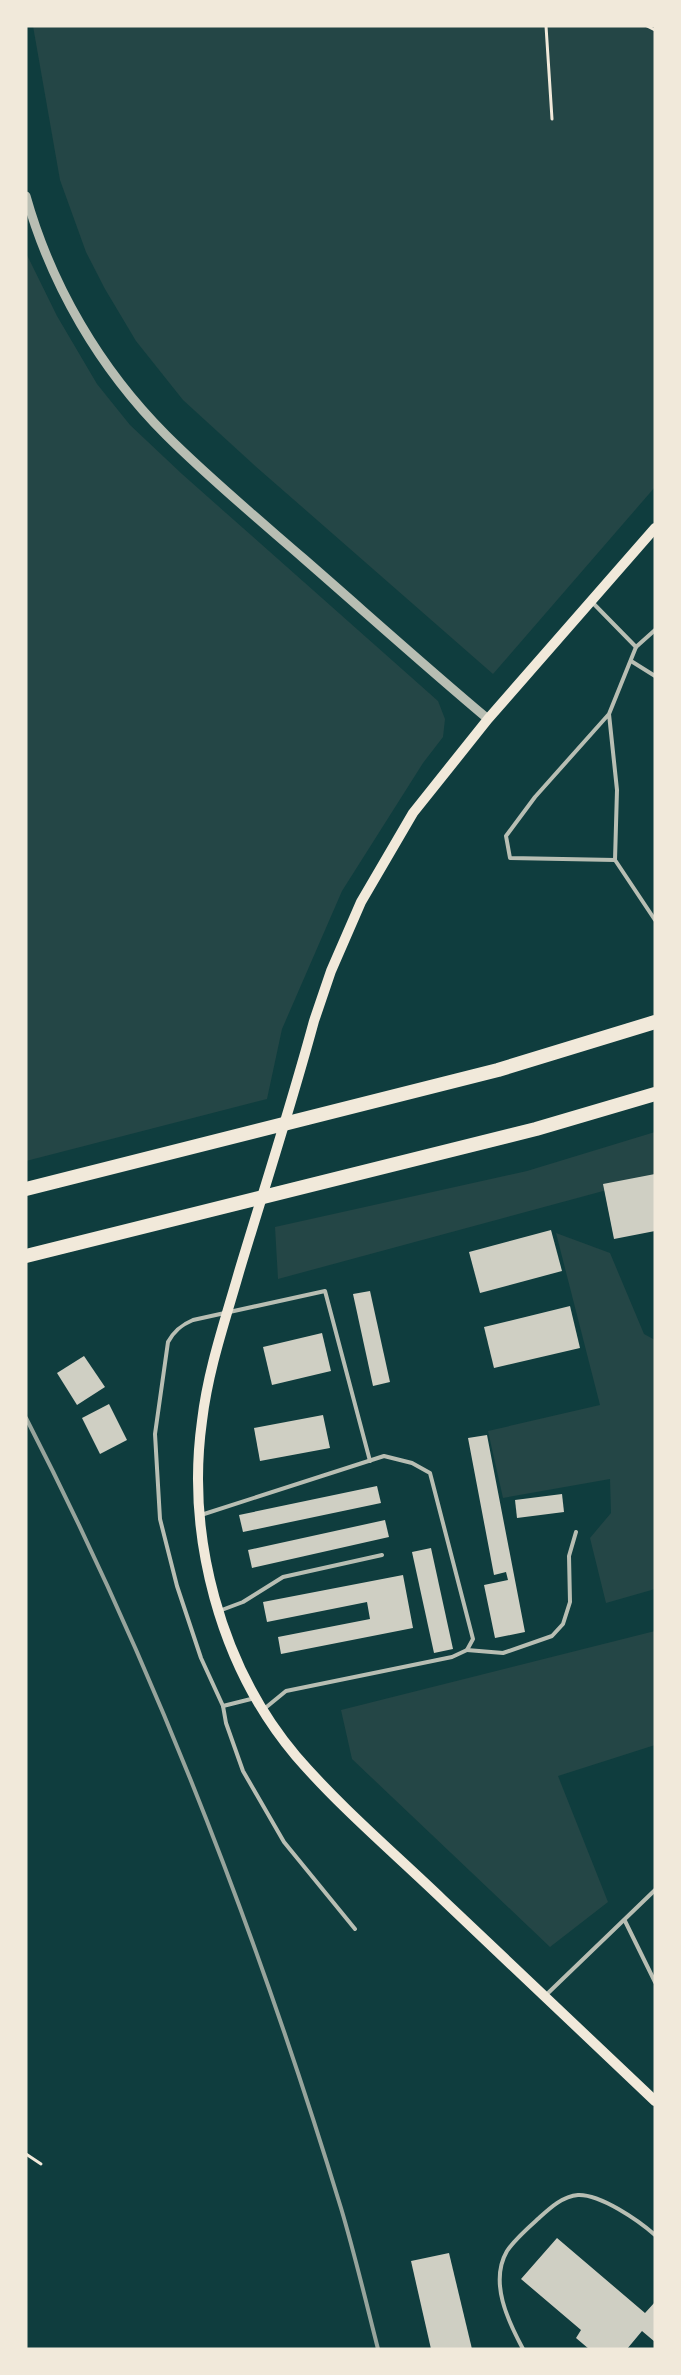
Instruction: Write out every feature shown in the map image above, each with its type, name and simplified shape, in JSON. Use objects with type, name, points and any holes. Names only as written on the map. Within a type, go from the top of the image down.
[{"type":"highway","points":[[26,1189],[498,1070],[655,1022]]},
{"type":"highway","points":[[26,1256],[527,1131],[655,1094]]},
{"type":"main road","points":[[655,528],[488,720],[413,813],[388,853],[346,934],[314,1022],[227,1313],[202,1420],[198,1462],[204,1545],[219,1611],[238,1660],[256,1697],[294,1754],[317,1779],[655,2101]]},
{"type":"street","points":[[26,196],[43,246],[67,300],[109,368],[147,414],[186,455],[236,500],[488,720]]},
{"type":"lane","points":[[591,601],[636,647]]},
{"type":"lane","points":[[615,860],[510,858],[506,836],[535,796],[609,714],[636,647],[655,630]]},
{"type":"lane","points":[[631,661],[655,676]]},
{"type":"lane","points":[[609,714],[618,790],[615,860],[655,920]]},
{"type":"lane","points":[[355,1929],[284,1842],[243,1771],[226,1723],[223,1706],[201,1658],[177,1586],[160,1519],[155,1434],[168,1342],[181,1326],[193,1320],[324,1290],[370,1461]]},
{"type":"lane","points":[[201,1515],[384,1456],[412,1462],[430,1473],[473,1639],[467,1650]]},
{"type":"lane","points":[[264,1709],[286,1692],[452,1657],[467,1650],[504,1652],[547,1638],[563,1624],[570,1602],[568,1556],[576,1532]]},
{"type":"lane","points":[[219,1611],[243,1602],[283,1577],[382,1555]]},
{"type":"lane","points":[[223,1706],[256,1697]]},
{"type":"lane","points":[[545,1996],[625,1921],[655,1890]]},
{"type":"lane","points":[[625,1921],[655,1982]]},
{"type":"lane","points":[[523,2349],[514,2332],[500,2291],[500,2271],[508,2251],[529,2226],[556,2203],[577,2195],[594,2197],[644,2225],[655,2235]]},
{"type":"path","points":[[546,26],[552,119]]},
{"type":"path","points":[[647,26],[655,30]]},
{"type":"path","points":[[26,2154],[41,2164]]},
{"type":"shaded area","points":[[33,26],[655,26],[655,487],[493,674],[253,464],[183,400],[136,341],[105,289],[86,252],[60,180]]},
{"type":"shaded area","points":[[26,253],[57,316],[97,384],[130,425],[182,474],[438,701],[445,719],[443,737],[423,763],[342,891],[282,1029],[267,1099],[26,1161]]},
{"type":"shaded area","points":[[655,1132],[655,1177],[278,1279],[275,1227],[527,1171]]},
{"type":"shaded area","points":[[556,1233],[610,1253],[644,1334],[655,1340],[655,1589],[606,1603],[590,1538],[611,1513],[610,1479],[503,1498],[488,1431],[600,1405]]},
{"type":"shaded area","points":[[655,1631],[655,1745],[558,1776],[608,1902],[550,1947],[352,1759],[341,1710]]},
{"type":"building","points":[[655,1174],[655,1231],[614,1239],[603,1184]]},
{"type":"building","points":[[551,1230],[562,1271],[480,1293],[469,1252]]},
{"type":"building","points":[[370,1291],[390,1382],[373,1386],[353,1294]]},
{"type":"building","points":[[570,1306],[580,1348],[494,1368],[484,1327]]},
{"type":"building","points":[[322,1333],[331,1371],[272,1385],[263,1347]]},
{"type":"building","points":[[84,1356],[105,1387],[77,1405],[57,1373]]},
{"type":"building","points":[[109,1404],[127,1440],[100,1454],[82,1418]]},
{"type":"building","points":[[323,1415],[330,1448],[260,1461],[254,1428]]},
{"type":"building","points":[[487,1435],[525,1632],[495,1638],[484,1585],[508,1580],[506,1572],[494,1575],[468,1438]]},
{"type":"building","points":[[377,1486],[381,1503],[243,1532],[239,1515]]},
{"type":"building","points":[[562,1494],[564,1512],[517,1518],[515,1500]]},
{"type":"building","points":[[385,1520],[389,1537],[252,1568],[248,1550]]},
{"type":"building","points":[[431,1548],[453,1649],[434,1653],[412,1552]]},
{"type":"building","points":[[403,1575],[413,1628],[281,1654],[278,1637],[370,1619],[367,1602],[267,1622],[263,1602]]},
{"type":"building","points":[[557,2238],[645,2313],[655,2302],[655,2342],[642,2331],[627,2349],[589,2349],[576,2338],[581,2330],[521,2279]]},
{"type":"building","points":[[449,2253],[472,2349],[431,2349],[411,2261]]},
{"type":"railway","points":[[26,1418],[73,1513],[161,1707],[239,1905],[275,2005],[341,2208],[378,2349]]}]
